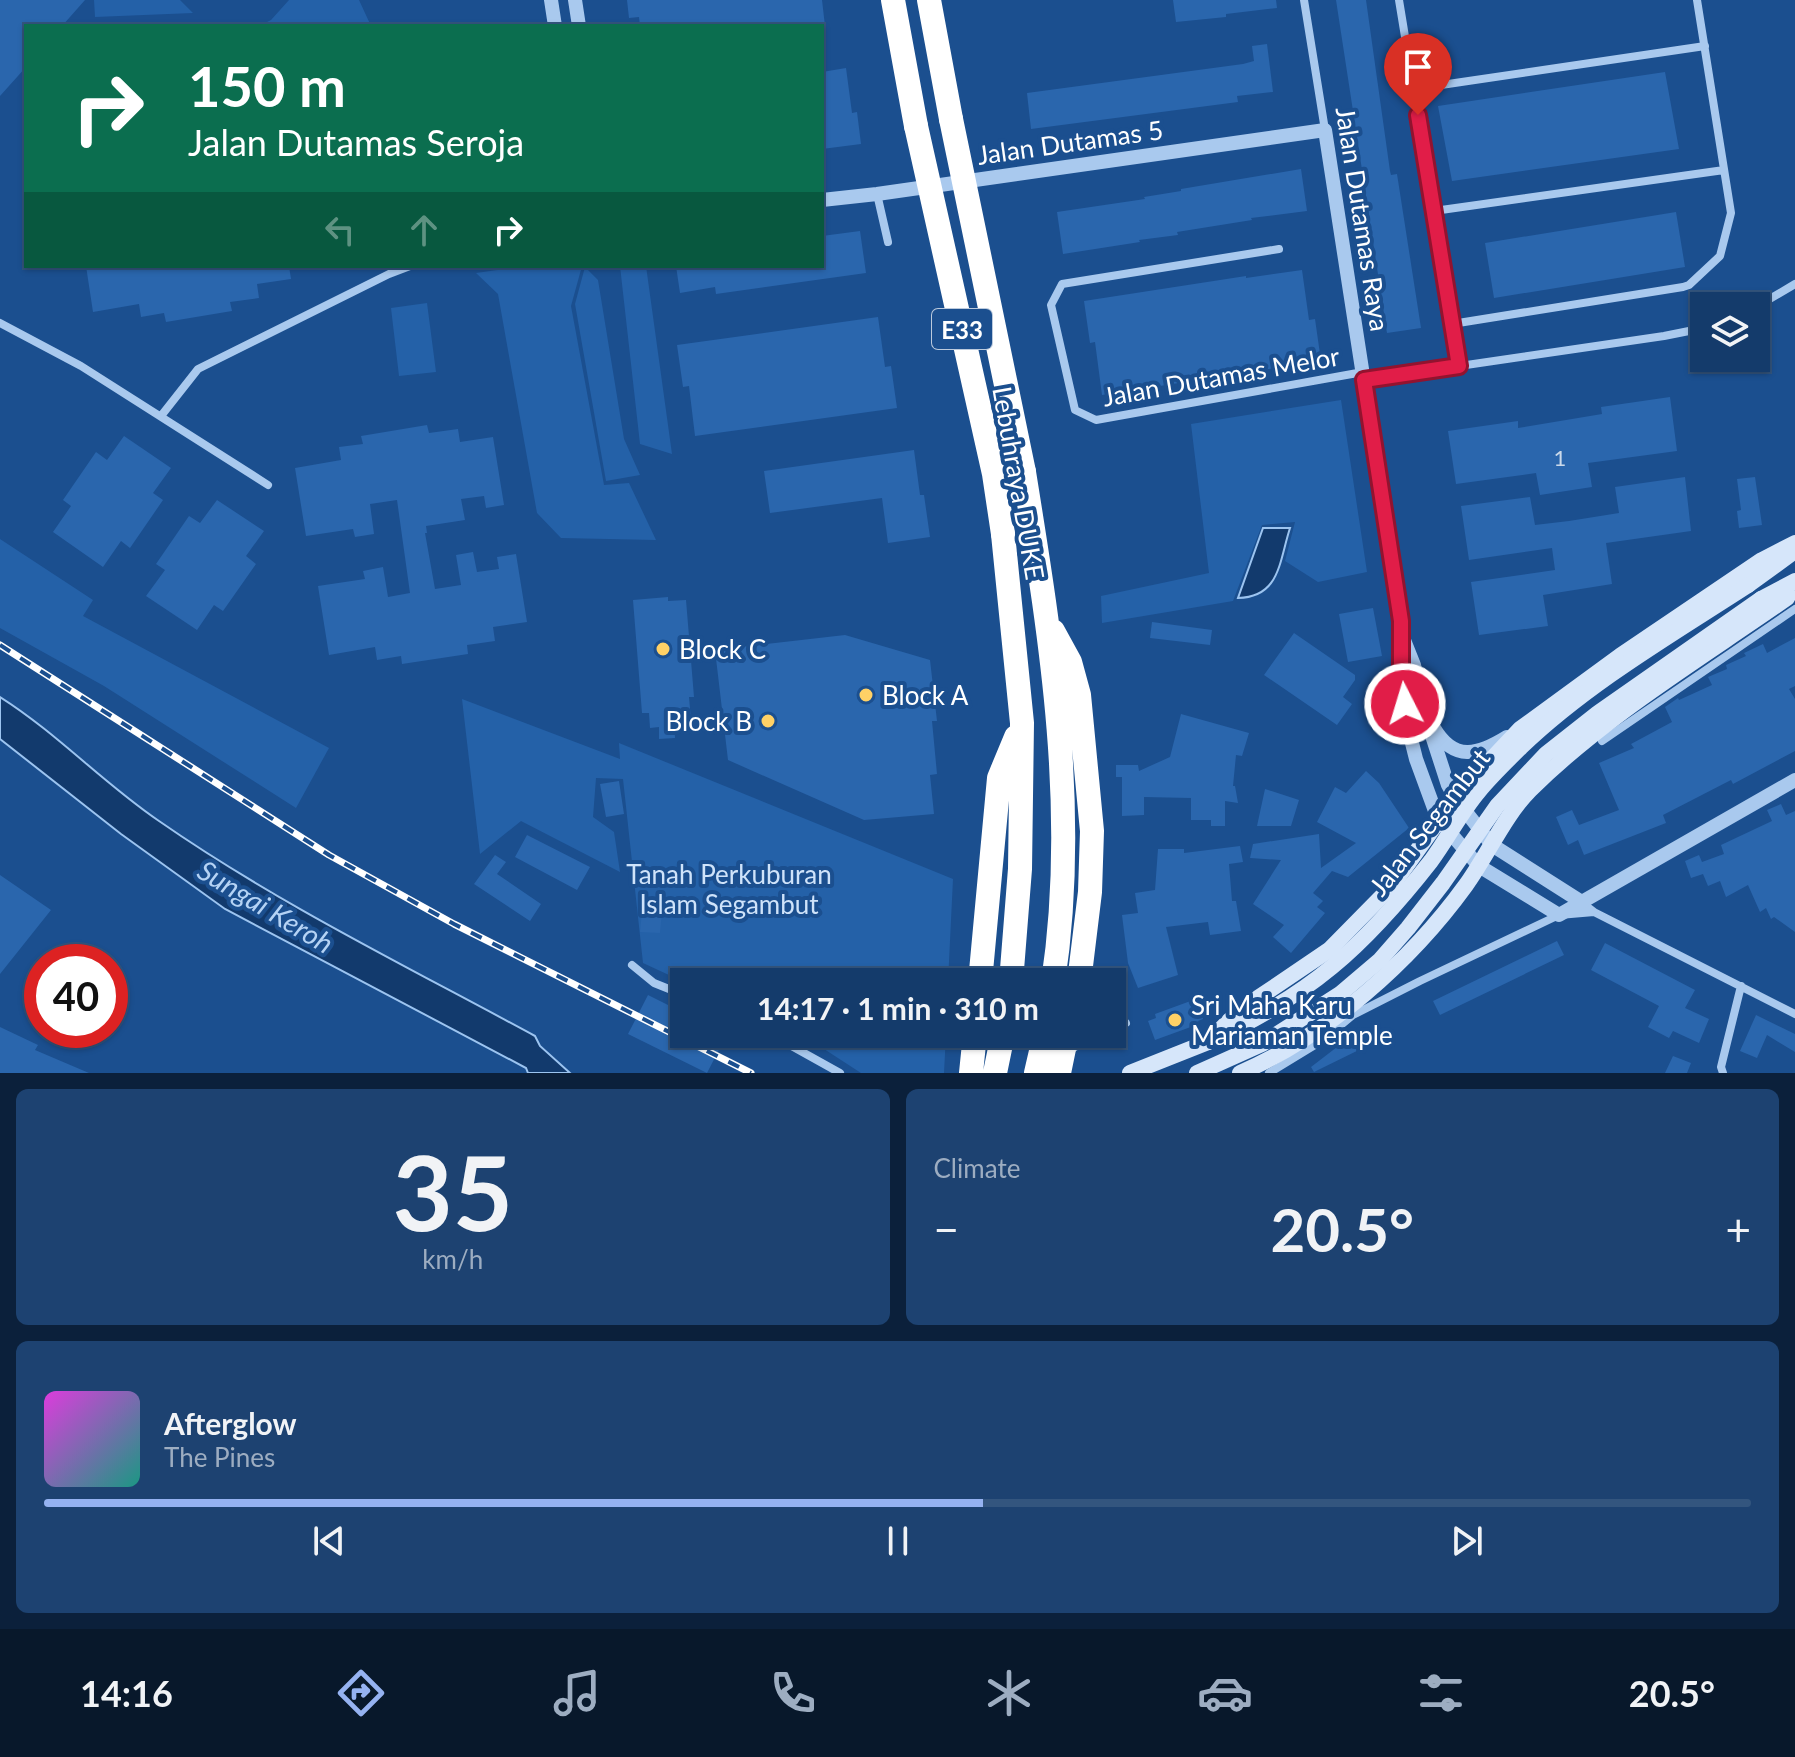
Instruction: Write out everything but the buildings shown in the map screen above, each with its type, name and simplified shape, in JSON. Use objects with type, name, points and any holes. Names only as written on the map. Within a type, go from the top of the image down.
[{"type":"highway","name":"Lebuhraya DUKE","points":[[893,0],[916,126],[994,474],[1012,608],[1022,723],[1020,869],[1012,968]]},
{"type":"highway","name":"Lebuhraya DUKE","points":[[929,0],[1024,472],[1048,621],[1057,698],[1064,849],[1055,968]]},
{"type":"highway","name":"E33","points":[[1048,621],[1070,662],[1079,695],[1092,831],[1090,892],[1082,968]]},
{"type":"highway","points":[[981,968],[999,778],[1022,723]]},
{"type":"highway","points":[[971,1073],[974,1048]]},
{"type":"highway","points":[[995,1073],[1000,1048]]},
{"type":"highway","points":[[1037,1073],[1042,1048]]},
{"type":"highway","points":[[1059,1073],[1064,1048]]},
{"type":"main road","points":[[1208,1042],[1240,1013],[1329,950],[1391,887],[1455,798],[1520,729],[1620,656],[1781,548],[1795,543]]},
{"type":"main road","name":"Jalan Segambut","points":[[1130,1073],[1245,1025],[1334,967],[1368,936],[1400,899],[1478,791],[1522,746],[1572,704],[1795,551]]},
{"type":"main road","points":[[1535,718],[1520,739],[1521,752],[1529,763],[1542,765],[1579,745],[1787,598],[1795,582]]},
{"type":"main road","name":"Jalan Segambut","points":[[1197,1073],[1262,1044],[1340,994],[1380,960],[1408,928],[1497,806],[1546,754],[1598,713],[1761,599],[1795,582]]},
{"type":"main road","points":[[1240,1073],[1307,1036],[1406,957],[1467,885],[1527,793],[1579,745]]},
{"type":"main road","points":[[1421,844],[1437,842],[1459,854],[1467,868],[1467,885]]},
{"type":"street","points":[[551,0],[555,24]]},
{"type":"street","points":[[575,0],[579,24]]},
{"type":"street","name":"Jalan Dutamas Raya","points":[[1304,0],[1402,636],[1401,677],[1416,759],[1438,819],[1479,866],[1559,915]]},
{"type":"street","points":[[1399,0],[1459,366]]},
{"type":"street","points":[[1452,324],[1689,285],[1720,256],[1731,213],[1697,0]]},
{"type":"street","points":[[1414,89],[1705,46]]},
{"type":"street","name":"Jalan Dutamas 5","points":[[824,200],[1325,130]]},
{"type":"street","points":[[1434,211],[1724,170]]},
{"type":"street","points":[[877,194],[888,242]]},
{"type":"street","name":"Jalan Dutamas Melor","points":[[1279,249],[1062,284],[1051,305],[1075,410],[1096,420],[1363,376]]},
{"type":"street","points":[[161,416],[198,369],[405,268]]},
{"type":"street","points":[[1770,299],[1795,284]]},
{"type":"street","points":[[0,323],[81,366],[268,485]]},
{"type":"street","points":[[1363,376],[1459,366],[1690,330]]},
{"type":"street","points":[[1602,741],[1795,609]]},
{"type":"street","name":"Jalan Dutamas Raya","points":[[1402,636],[1414,665],[1425,714],[1448,785],[1455,798],[1492,845],[1580,901]]},
{"type":"street","points":[[1425,714],[1440,739],[1456,751],[1483,750],[1520,729]]},
{"type":"street","points":[[1269,1073],[1323,1040],[1353,1015],[1559,915],[1795,780]]},
{"type":"street","points":[[1580,901],[1594,912],[1795,1014]]},
{"type":"street","points":[[1559,915],[1594,912]]},
{"type":"street","points":[[632,965],[654,983],[670,989]]},
{"type":"street","points":[[1723,1073],[1721,1067],[1741,986]]},
{"type":"street","points":[[795,1048],[840,1073]]},
{"type":"street","points":[[1037,1073],[1073,1048]]},
{"type":"green space","points":[[94,0],[180,0],[193,13],[95,17]]},
{"type":"green space","points":[[289,0],[359,0],[370,24],[263,24],[271,20]]},
{"type":"green space","points":[[511,268],[581,268],[571,306],[604,485],[629,483],[656,540],[561,538],[537,513],[498,294],[476,273]]},
{"type":"green space","points":[[586,268],[598,280],[624,439],[640,475],[606,481],[575,304]]},
{"type":"green space","points":[[620,268],[646,268],[672,454],[640,444]]},
{"type":"green space","points":[[427,303],[436,372],[399,376],[391,308]]},
{"type":"green space","points":[[1341,400],[1367,572],[1318,582],[1285,561],[1295,522],[1262,525],[1233,601],[1102,623],[1101,596],[1209,573],[1191,424]]},
{"type":"green space","points":[[0,539],[93,600],[83,616],[329,748],[296,808],[104,686],[0,628]]},
{"type":"green space","name":"Tanah Perkuburan Islam Segambut","points":[[462,699],[620,759],[619,743],[953,879],[949,968],[670,968],[670,976],[643,963],[623,779],[596,778],[593,817],[614,832],[620,872],[521,821],[480,854]]},
{"type":"green space","points":[[823,1048],[945,1048],[944,1073],[861,1073]]},
{"type":"water","points":[[1263,528],[1290,528],[1280,565],[1270,584],[1262,591],[1238,598]]},
{"type":"water","name":"Sungai Keroh","points":[[0,697],[41,726],[138,806],[204,851],[344,933],[535,1036],[540,1046],[570,1073],[528,1073],[526,1068],[225,909],[121,834],[0,739]]},
{"type":"railway","points":[[0,645],[329,855],[454,924],[751,1073]]},
{"type":"place","name":"Block C","points":[[663,649]]},
{"type":"place","name":"Block A","points":[[866,695]]},
{"type":"place","name":"Block B","points":[[768,721]]},
{"type":"place","name":"Sri Maha Karu Mariaman Temple","points":[[1175,1020]]},
{"type":"route","points":[[1405,704],[1401,677],[1401,621],[1364,380],[1459,366],[1418,115]]}]
